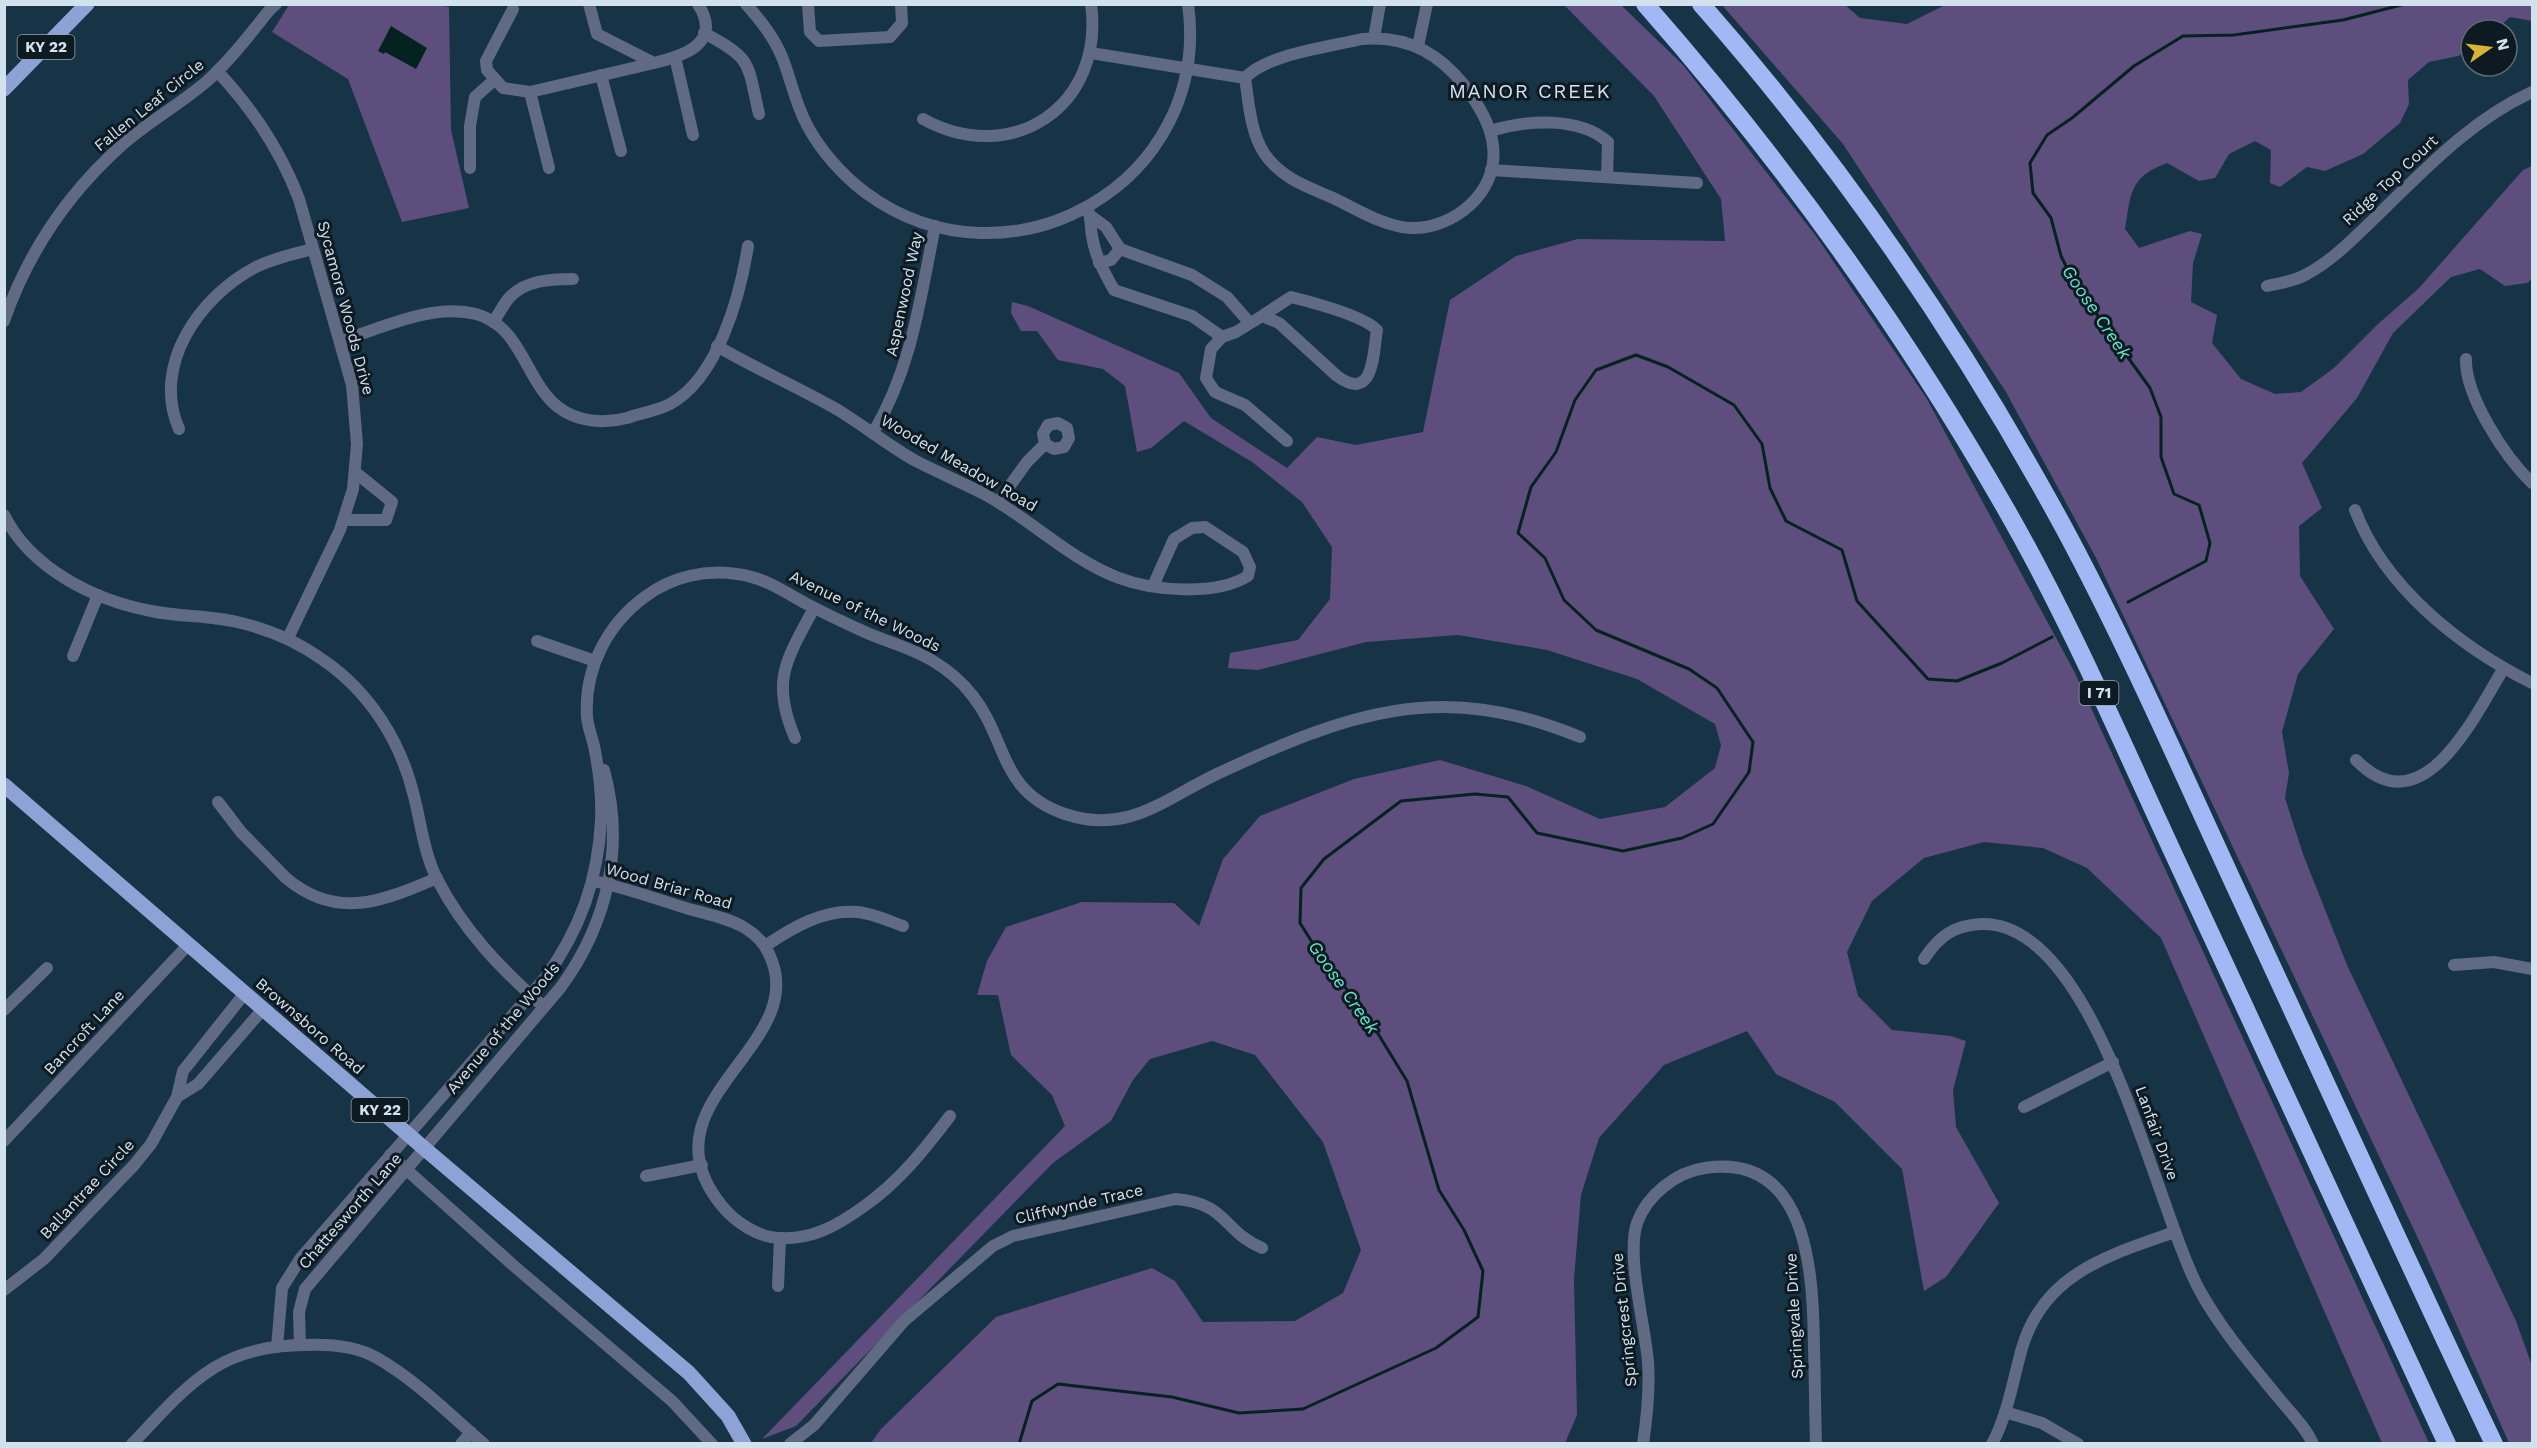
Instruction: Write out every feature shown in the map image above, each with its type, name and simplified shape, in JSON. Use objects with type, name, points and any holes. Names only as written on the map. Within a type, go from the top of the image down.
[{"type":"highway","name":"I 71","points":[[1645,4],[1714,84],[1831,236],[1915,360],[2008,514],[2106,708],[2447,1443]]},
{"type":"highway","name":"I 71","points":[[1701,4],[1817,147],[1904,266],[1981,386],[2051,504],[2097,592],[2494,1443]]},
{"type":"main road","name":"KY 22","points":[[4,89],[87,4]]},
{"type":"main road","name":"Brownsboro Road","points":[[4,786],[688,1372],[709,1393],[744,1443]]},
{"type":"street","points":[[589,4],[597,34],[654,63]]},
{"type":"street","points":[[513,9],[486,61],[487,70],[494,81],[503,88],[530,92],[654,63],[696,48],[704,33],[704,15],[698,4]]},
{"type":"street","points":[[808,4],[810,32],[819,41],[890,37],[902,23],[901,4]]},
{"type":"street","points":[[923,118],[956,133],[975,137],[999,136],[1024,130],[1040,122],[1067,100],[1085,72],[1091,53],[1091,4]]},
{"type":"street","points":[[753,7],[782,57],[806,124],[836,165],[866,193],[902,214],[952,230],[994,233],[1027,230],[1089,212],[1126,180],[1152,153],[1172,120],[1188,68],[1191,38],[1188,4]]},
{"type":"street","points":[[1374,38],[1380,4]]},
{"type":"street","points":[[1418,46],[1427,4]]},
{"type":"street","name":"Fallen Leaf Circle","points":[[4,321],[34,251],[53,221],[76,192],[123,144],[171,110],[217,71],[271,7]]},
{"type":"street","points":[[704,33],[734,49],[742,56],[749,73],[759,114]]},
{"type":"street","points":[[1374,38],[1418,46],[1436,58],[1459,79],[1471,94],[1490,131],[1494,148],[1491,170],[1484,189],[1459,213],[1425,227],[1396,226],[1289,178],[1273,165],[1257,139],[1245,78],[1253,70],[1270,62],[1374,38]]},
{"type":"street","points":[[1091,53],[1245,78]]},
{"type":"street","points":[[675,57],[693,135]]},
{"type":"street","name":"Sycamore Woods Drive","points":[[217,71],[248,106],[277,150],[299,199],[356,403],[355,472],[344,520],[288,638]]},
{"type":"street","points":[[601,75],[621,151]]},
{"type":"street","points":[[470,168],[470,126],[475,97],[494,81]]},
{"type":"street","points":[[530,92],[549,168]]},
{"type":"street","name":"Ridge Top Court","points":[[2267,286],[2292,280],[2314,270],[2345,246],[2469,131],[2500,108],[2532,92]]},
{"type":"street","points":[[1490,131],[1509,125],[1535,124],[1575,125],[1595,131],[1608,142],[1608,177]]},
{"type":"street","points":[[1491,170],[1697,183]]},
{"type":"street","points":[[1089,212],[1106,227],[1120,249],[1192,275],[1227,297],[1249,322]]},
{"type":"street","points":[[1089,212],[1099,263],[1114,290],[1192,316],[1222,337]]},
{"type":"street","name":"Aspenwood Way","points":[[873,433],[888,409],[907,364],[935,226]]},
{"type":"street","points":[[340,341],[446,310],[477,314],[493,322],[514,342],[553,403],[570,415],[594,421],[617,420],[671,403],[700,378],[732,312],[748,246]]},
{"type":"street","points":[[179,429],[171,400],[170,378],[174,361],[189,330],[201,312],[229,284],[256,267],[313,249]]},
{"type":"street","points":[[1099,263],[1111,260],[1120,249]]},
{"type":"street","points":[[493,322],[510,297],[524,287],[549,280],[573,279]]},
{"type":"street","points":[[1262,316],[1279,323],[1347,383],[1354,384],[1365,380],[1370,374],[1377,330],[1369,322],[1291,297],[1236,332],[1222,337],[1210,349],[1206,378],[1209,385],[1215,392],[1245,405],[1287,441]]},
{"type":"street","name":"Wooded Meadow Road","points":[[717,346],[838,410],[913,459],[998,502],[1028,521],[1084,563],[1121,579],[1153,586],[1174,590],[1226,586],[1248,576],[1250,567],[1243,552],[1224,539],[1205,527],[1192,528],[1174,539],[1153,586]]},
{"type":"street","points":[[2466,359],[2469,384],[2477,402],[2506,450],[2532,483]]},
{"type":"street","points":[[998,502],[1027,462],[1045,444]]},
{"type":"street","points":[[344,520],[386,520],[392,502],[355,472]]},
{"type":"street","points":[[2355,510],[2374,551],[2404,586],[2447,628],[2504,668],[2532,683]]},
{"type":"street","points":[[4,515],[24,545],[69,581],[98,595],[150,611],[234,621],[288,638],[323,660],[354,684],[385,725],[395,743],[410,780],[424,841],[437,878],[475,939],[495,962],[544,1007]]},
{"type":"street","name":"Avenue of the Woods","points":[[408,1134],[531,995],[563,954],[576,930],[594,881],[601,819],[594,748],[587,717],[591,672],[609,633],[631,607],[661,586],[685,577],[711,573],[741,574],[767,582],[814,608],[915,652],[953,676],[972,695],[986,716],[1007,766],[1025,789],[1055,810],[1086,819],[1112,821],[1138,815],[1214,776],[1312,733],[1358,717],[1398,709],[1423,706],[1485,709],[1525,717],[1580,737]]},
{"type":"street","points":[[73,657],[98,595]]},
{"type":"street","points":[[795,738],[785,716],[782,695],[784,671],[814,608]]},
{"type":"street","points":[[537,641],[595,661]]},
{"type":"street","points":[[2356,760],[2380,775],[2398,780],[2428,773],[2452,752],[2504,668]]},
{"type":"street","name":"Avenue of the Woods","points":[[425,1149],[544,1007],[581,958],[597,922],[610,885],[614,829],[612,805],[602,761],[594,748]]},
{"type":"street","points":[[219,802],[241,832],[286,878],[326,899],[348,904],[374,903],[437,878]]},
{"type":"street","name":"Wood Briar Road","points":[[594,881],[732,922],[754,935],[765,946]]},
{"type":"street","points":[[903,926],[860,912],[846,912],[802,922],[765,946],[773,964],[777,983],[776,1002],[767,1024],[707,1108],[700,1140],[702,1165],[711,1190],[734,1218],[753,1230],[780,1238],[818,1233],[872,1201],[910,1167],[950,1116]]},
{"type":"street","name":"Lanfair Drive","points":[[1924,960],[1944,934],[1964,926],[1989,924],[2021,934],[2042,952],[2078,996],[2099,1031],[2113,1062],[2188,1267],[2220,1323],[2313,1443]]},
{"type":"street","name":"Bancroft Lane","points":[[4,1141],[189,945]]},
{"type":"street","points":[[2454,964],[2494,962],[2532,969]]},
{"type":"street","points":[[4,1010],[47,968]]},
{"type":"street","name":"Ballantrae Circle","points":[[4,1290],[44,1259],[134,1165],[151,1143],[177,1097],[183,1071],[246,993]]},
{"type":"street","name":"Ballantrae Circle","points":[[177,1097],[198,1084],[263,1009]]},
{"type":"street","points":[[2024,1107],[2113,1062]]},
{"type":"street","name":"Chattesworth Lane","points":[[277,1347],[279,1305],[286,1281],[300,1259],[408,1134]]},
{"type":"street","name":"Chattesworth Lane","points":[[300,1345],[299,1312],[305,1291],[425,1149]]},
{"type":"street","points":[[390,1155],[672,1401],[712,1443]]},
{"type":"street","points":[[646,1176],[702,1165]]},
{"type":"street","name":"Springcrest Drive","points":[[1643,1443],[1648,1365],[1634,1259],[1635,1232],[1647,1205],[1666,1185],[1693,1171],[1715,1167]]},
{"type":"street","name":"Springvale Drive","points":[[1715,1167],[1740,1169],[1766,1181],[1787,1202],[1803,1232],[1811,1277],[1816,1443]]},
{"type":"street","points":[[354,1197],[372,1212]]},
{"type":"street","name":"Cliffwynde Trace","points":[[790,1443],[813,1425],[904,1320],[976,1258],[1006,1238],[1175,1199],[1194,1201],[1210,1207],[1239,1236],[1262,1248]]},
{"type":"street","points":[[1992,1443],[2005,1412],[2029,1330],[2041,1309],[2059,1288],[2095,1260],[2175,1232]]},
{"type":"street","points":[[778,1286],[780,1238]]},
{"type":"street","points":[[286,1281],[305,1291]]},
{"type":"street","points":[[132,1443],[197,1378],[218,1363],[248,1351],[300,1345],[347,1347],[378,1358],[398,1371],[484,1443]]},
{"type":"street","points":[[2005,1412],[2042,1423],[2078,1443]]},
{"type":"street","points":[[461,1443],[471,1432]]},
{"type":"shaded area","points":[[432,4],[449,7],[451,130],[469,208],[402,222],[348,79],[272,32],[289,5]]},
{"type":"shaded area","points":[[1564,5],[1621,5],[1683,65],[1816,236],[1927,399],[2075,673],[2429,1443],[2382,1443],[2161,938],[2087,868],[2043,848],[1984,842],[1924,858],[1872,901],[1847,952],[1858,996],[1892,1030],[1951,1036],[1966,1041],[1953,1090],[1956,1127],[1999,1203],[1946,1277],[1924,1291],[1902,1169],[1835,1102],[1776,1074],[1747,1031],[1664,1065],[1599,1138],[1581,1195],[1574,1279],[1577,1415],[1565,1443],[871,1443],[881,1429],[996,1317],[1152,1268],[1175,1281],[1203,1322],[1295,1321],[1343,1293],[1361,1250],[1323,1142],[1255,1055],[1212,1041],[1150,1059],[1133,1080],[1111,1121],[1053,1163],[796,1426],[762,1439],[1065,1126],[1052,1095],[1011,1055],[998,995],[977,995],[987,961],[1006,927],[1082,902],[1174,903],[1199,926],[1223,859],[1260,816],[1354,779],[1440,760],[1526,786],[1600,819],[1665,807],[1715,768],[1721,745],[1715,724],[1637,679],[1547,650],[1458,635],[1366,642],[1258,670],[1228,668],[1230,653],[1298,640],[1330,599],[1332,547],[1302,502],[1252,462],[1184,421],[1151,448],[1137,452],[1125,386],[1103,369],[1058,360],[1037,331],[1021,331],[1011,313],[1012,302],[1028,306],[1179,373],[1211,418],[1287,468],[1317,437],[1356,445],[1423,432],[1450,300],[1516,256],[1578,239],[1725,241],[1721,199],[1654,96]]},
{"type":"shaded area","points":[[1722,5],[1845,5],[1860,18],[1907,24],[1945,5],[2532,5],[2532,21],[2510,17],[2459,18],[2459,55],[2429,62],[2408,80],[2409,104],[2400,123],[2363,154],[2325,171],[2307,167],[2280,187],[2270,183],[2271,150],[2255,141],[2229,154],[2215,178],[2199,181],[2167,163],[2145,174],[2134,188],[2125,229],[2139,248],[2190,231],[2202,234],[2193,263],[2191,302],[2217,315],[2212,343],[2241,379],[2275,394],[2301,392],[2334,368],[2377,325],[2419,288],[2523,170],[2532,166],[2532,279],[2527,283],[2505,286],[2480,269],[2451,277],[2393,333],[2357,398],[2302,463],[2322,508],[2299,526],[2300,576],[2334,629],[2298,674],[2282,732],[2289,773],[2285,798],[2303,854],[2347,965],[2516,1321],[2532,1366],[2532,1443],[2509,1443],[2423,1249],[2096,558],[2006,392],[1843,144]]},
{"type":"shaded area","points":[[391,26],[427,48],[416,69],[385,52],[384,54],[378,51]]},
{"type":"waterway","name":"Goose Creek","points":[[2128,602],[2206,561],[2210,543],[2199,505],[2174,494],[2161,457],[2161,417],[2150,388],[2075,284],[2061,256],[2051,218],[2033,193],[2030,163],[2047,135],[2072,118],[2134,66],[2183,36],[2234,35],[2343,20],[2405,4]]},
{"type":"waterway","name":"Goose Creek","points":[[1019,1444],[1032,1401],[1058,1384],[1172,1397],[1239,1413],[1303,1409],[1436,1348],[1478,1317],[1483,1271],[1464,1230],[1439,1190],[1407,1081],[1361,1006],[1327,966],[1300,923],[1301,888],[1324,859],[1401,801],[1475,794],[1508,797],[1537,833],[1623,851],[1682,838],[1713,824],[1749,772],[1753,742],[1717,688],[1689,669],[1596,630],[1564,600],[1545,558],[1518,533],[1531,487],[1556,452],[1575,400],[1596,370],[1636,355],[1668,367],[1734,405],[1762,444],[1770,488],[1786,521],[1842,550],[1857,601],[1928,679],[1957,681],[2002,663],[2052,637]]},
{"type":"district","name":"MANOR CREEK","points":[[1530,91]]}]
